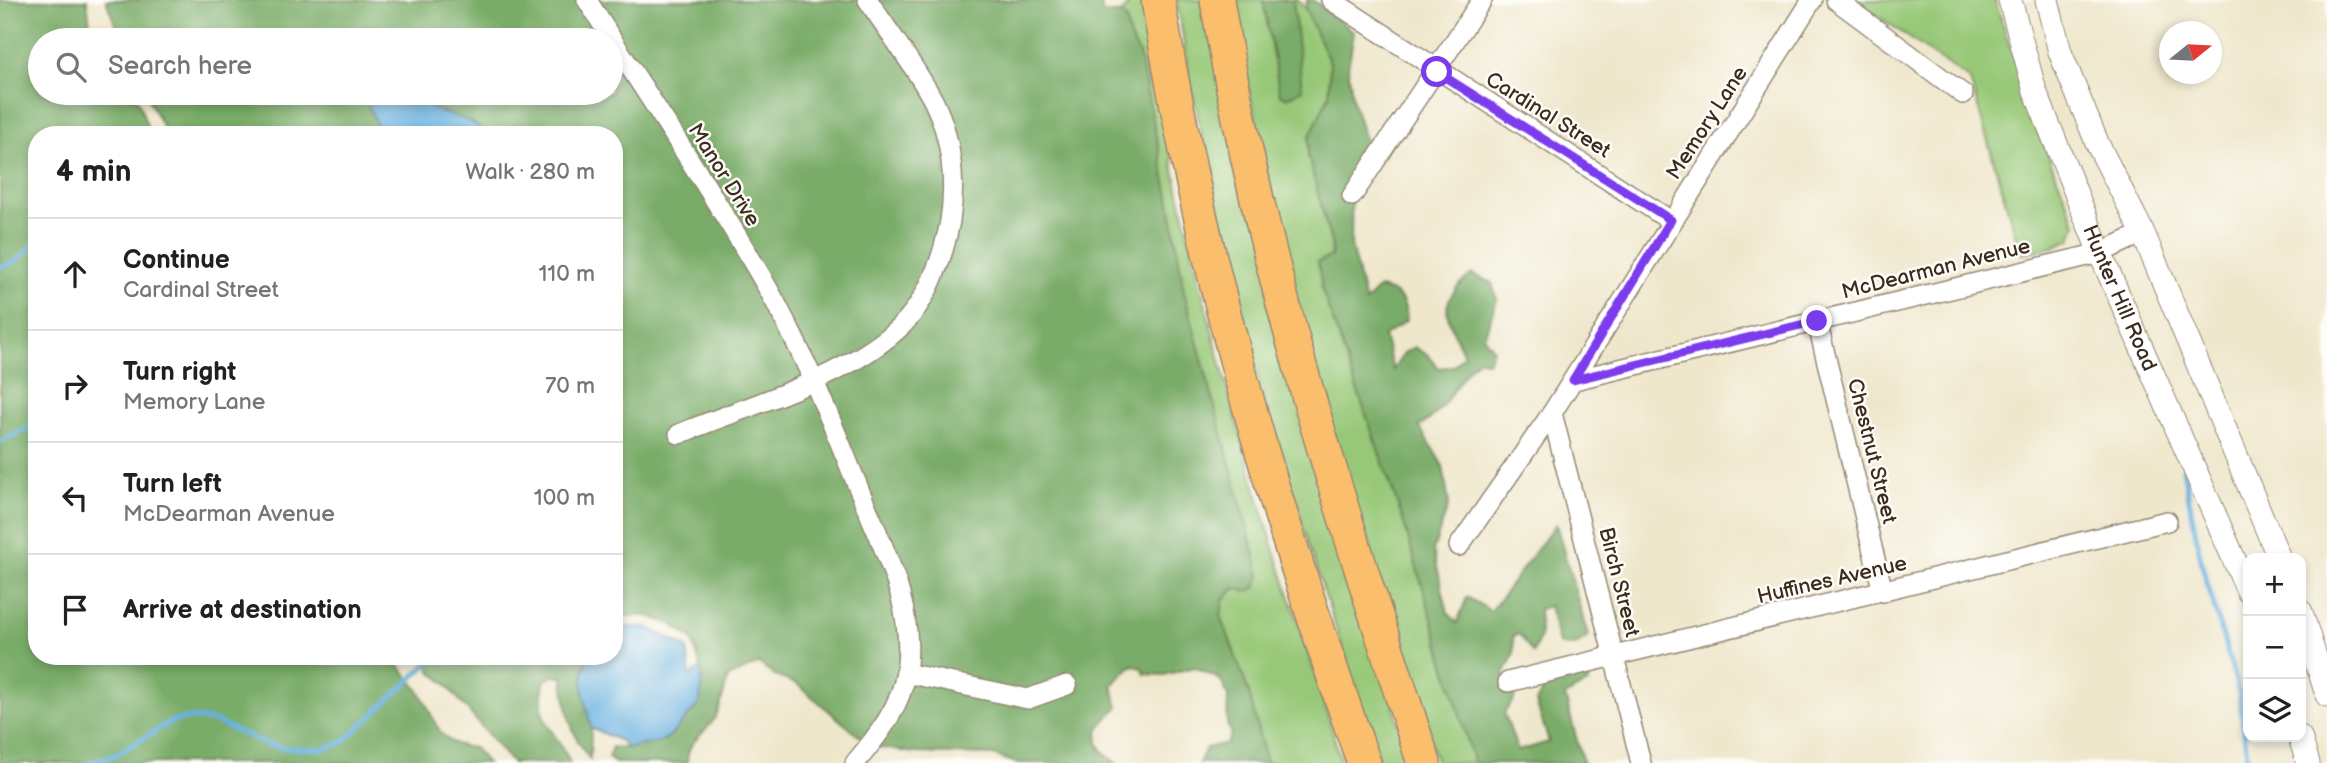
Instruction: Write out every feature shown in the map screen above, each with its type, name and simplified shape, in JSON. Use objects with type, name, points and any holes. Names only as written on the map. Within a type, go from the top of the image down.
[{"type":"highway","points":[[1158,0],[1175,104],[1220,304],[1257,439],[1325,653],[1364,763]]},
{"type":"highway","points":[[1217,0],[1243,135],[1298,365],[1330,479],[1424,763]]},
{"type":"highway","points":[[1325,653],[1352,763]]},
{"type":"street","name":"Manor Drive","points":[[587,0],[605,28]]},
{"type":"street","points":[[679,434],[814,379],[864,355],[900,328],[927,292],[946,243],[954,197],[949,146],[934,103],[868,0]]},
{"type":"street","name":"Cardinal Street","points":[[1331,0],[1437,72],[1671,220]]},
{"type":"street","points":[[1352,196],[1437,72],[1482,0]]},
{"type":"street","name":"Memory Lane","points":[[1459,546],[1552,413],[1671,220],[1812,0]]},
{"type":"street","points":[[1836,0],[1963,94]]},
{"type":"street","name":"Hunter Hill Road","points":[[2010,0],[2035,91],[2100,253],[2243,580]]},
{"type":"street","name":"Hunter Hill Road","points":[[2047,0],[2060,52],[2098,145],[2143,233],[2277,553]]},
{"type":"street","name":"Manor Drive","points":[[623,57],[762,278],[814,379],[899,586],[907,636],[906,673],[894,709],[876,738],[855,763]]},
{"type":"street","name":"McDearman Avenue","points":[[1573,380],[2100,253],[2143,233]]},
{"type":"street","name":"Chestnut Street","points":[[1817,321],[1883,592]]},
{"type":"street","name":"Birch Street","points":[[1552,413],[1641,763]]},
{"type":"street","name":"Huffines Avenue","points":[[1507,681],[2167,521]]},
{"type":"street","points":[[2303,616],[2327,695]]},
{"type":"street","points":[[906,673],[1028,699],[1067,685]]},
{"type":"street","points":[[2302,742],[2308,763]]},
{"type":"green space","points":[[0,0],[87,0],[92,28],[28,28],[28,105],[140,105],[147,126],[28,126],[28,665],[398,665],[419,691],[444,736],[461,746],[474,748],[487,763],[0,763]]},
{"type":"green space","points":[[106,0],[1101,0],[1102,13],[1121,14],[1126,19],[1130,38],[1139,54],[1170,202],[1184,292],[1260,575],[1256,587],[1247,592],[1235,588],[1223,600],[1221,616],[1249,693],[1266,763],[1199,763],[1206,748],[1228,743],[1231,732],[1227,724],[1228,697],[1221,680],[1195,667],[1164,675],[1145,674],[1142,668],[1132,665],[1112,685],[1118,708],[1099,729],[1098,743],[1117,763],[1016,763],[993,755],[915,753],[876,747],[860,737],[797,684],[775,676],[759,663],[728,677],[716,716],[692,744],[687,763],[615,763],[608,758],[612,747],[626,748],[660,742],[671,735],[699,704],[702,687],[701,668],[692,639],[672,624],[648,616],[623,616],[623,126],[162,126],[151,105],[623,105],[623,28],[116,28]]},
{"type":"green space","points":[[1123,0],[1142,0],[1176,182],[1220,361],[1264,515],[1341,763],[1266,763],[1249,693],[1221,616],[1223,600],[1236,588],[1240,504],[1184,292],[1170,202],[1139,54],[1130,38],[1126,19],[1121,14],[1128,7]]},
{"type":"green space","points":[[1177,0],[1204,0],[1409,763],[1380,763],[1275,441],[1243,320],[1189,76]]},
{"type":"green space","points":[[1230,0],[1263,0],[1280,94],[1293,0],[1298,0],[1305,9],[1330,63],[1329,95],[1309,138],[1308,156],[1332,246],[1322,290],[1403,520],[1474,763],[1437,763],[1304,345]]},
{"type":"green space","points":[[1263,0],[1293,0],[1302,89],[1288,98],[1280,94]]},
{"type":"green space","points":[[1307,0],[1313,0],[1354,32],[1348,68],[1353,102],[1368,150],[1363,165],[1352,173],[1351,246],[1365,302],[1379,288],[1397,295],[1405,307],[1407,320],[1384,336],[1393,370],[1404,353],[1414,347],[1429,356],[1438,368],[1453,366],[1464,355],[1447,311],[1452,294],[1472,274],[1492,283],[1497,300],[1484,337],[1493,349],[1488,362],[1479,359],[1463,375],[1437,413],[1419,426],[1443,466],[1449,504],[1433,550],[1448,613],[1457,623],[1467,597],[1491,611],[1556,524],[1588,636],[1575,645],[1559,644],[1549,606],[1539,609],[1540,638],[1533,653],[1519,634],[1513,636],[1514,654],[1504,674],[1515,698],[1504,713],[1518,751],[1549,742],[1536,702],[1545,686],[1589,673],[1588,683],[1565,696],[1583,763],[1474,763],[1403,520],[1322,290],[1318,262],[1331,256],[1332,246],[1308,156],[1309,138],[1329,95],[1330,63],[1305,9]]},
{"type":"green space","points":[[1855,0],[1995,0],[2029,109],[2076,224],[2071,239],[2053,247],[2021,254],[1970,80]]},
{"type":"green space","points":[[429,665],[585,665],[583,684],[591,729],[590,759],[573,731],[563,677],[553,676],[544,681],[542,709],[544,718],[570,763],[512,763],[445,683],[432,673]]},
{"type":"water","points":[[368,105],[428,105],[476,126],[377,126]]},
{"type":"water","points":[[623,627],[647,627],[687,648],[690,676],[701,668],[699,704],[671,735],[660,742],[626,748],[623,742],[591,728],[584,692],[585,665],[623,665]]},
{"type":"waterway","points":[[0,267],[16,261],[28,250]]},
{"type":"waterway","points":[[0,441],[28,428]]},
{"type":"waterway","points":[[2183,469],[2202,565],[2239,692],[2248,763]]},
{"type":"waterway","points":[[88,763],[115,755],[172,721],[193,718],[214,721],[266,744],[284,748],[323,749],[343,742],[426,665]]},
{"type":"route","points":[[1437,72],[1671,220],[1573,380],[1817,321]]}]
